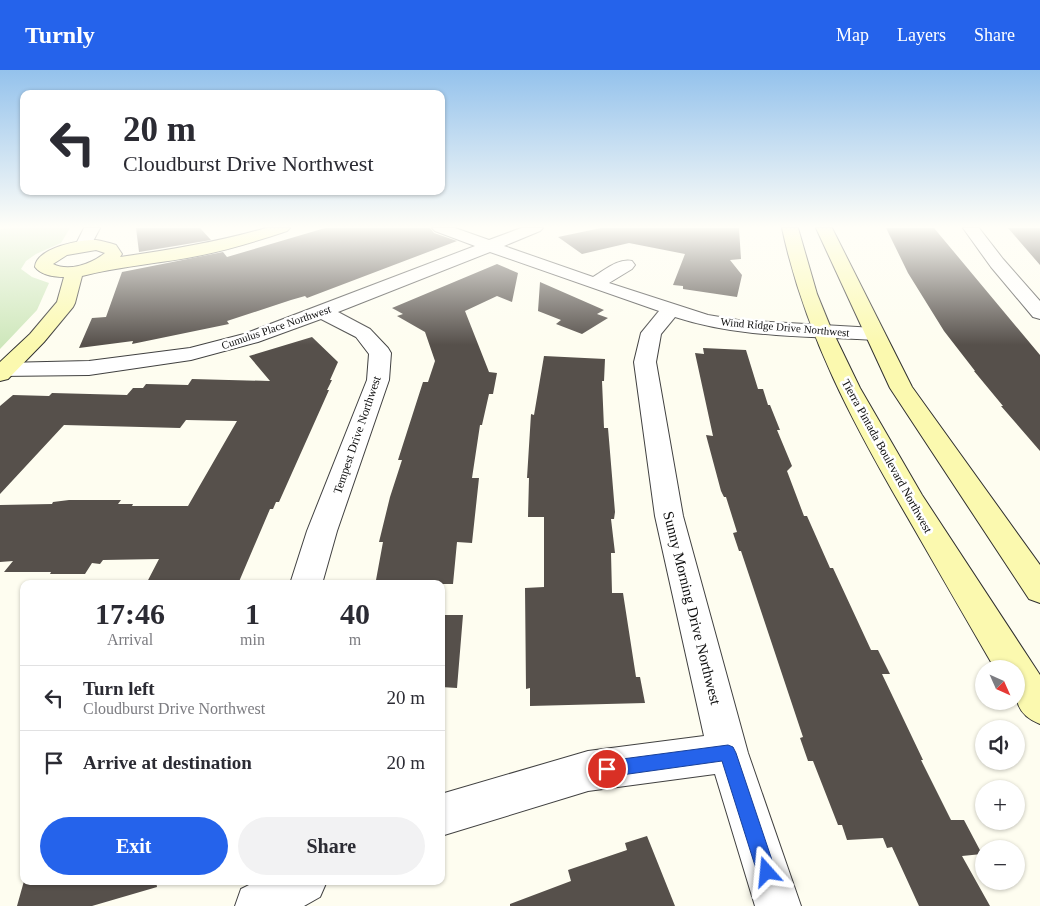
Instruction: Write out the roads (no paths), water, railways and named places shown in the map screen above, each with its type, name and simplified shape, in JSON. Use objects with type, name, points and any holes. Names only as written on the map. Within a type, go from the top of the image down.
[{"type":"main road","points":[[44,267],[49,270],[74,271],[90,267]]},
{"type":"main road","name":"Tierra Pintada Boulevard Northwest","points":[[800,267],[820,331],[882,450],[945,558],[1010,660]]},
{"type":"main road","points":[[843,267],[901,388],[1040,590]]},
{"type":"main road","points":[[2,372],[37,338],[66,303],[74,271]]},
{"type":"main road","name":"Tierra Pintada Boulevard Northwest","points":[[1025,683],[1040,706]]},
{"type":"street","name":"Cumulus Place Northwest","points":[[2,372],[89,368],[191,354],[251,338],[437,267]]},
{"type":"street","name":"Wind Ridge Drive Northwest","points":[[549,267],[670,310],[704,320],[738,326],[875,334]]},
{"type":"street","points":[[595,284],[623,267]]},
{"type":"street","points":[[1000,267],[1040,313]]},
{"type":"street","name":"Sunny Morning Drive Northwest","points":[[670,310],[651,332],[645,362],[669,516],[728,753],[778,906]]},
{"type":"street","name":"Tempest Drive Northwest","points":[[307,580],[322,531],[378,380],[380,353],[363,333],[322,312]]},
{"type":"street","points":[[445,814],[588,771],[728,753]]}]
